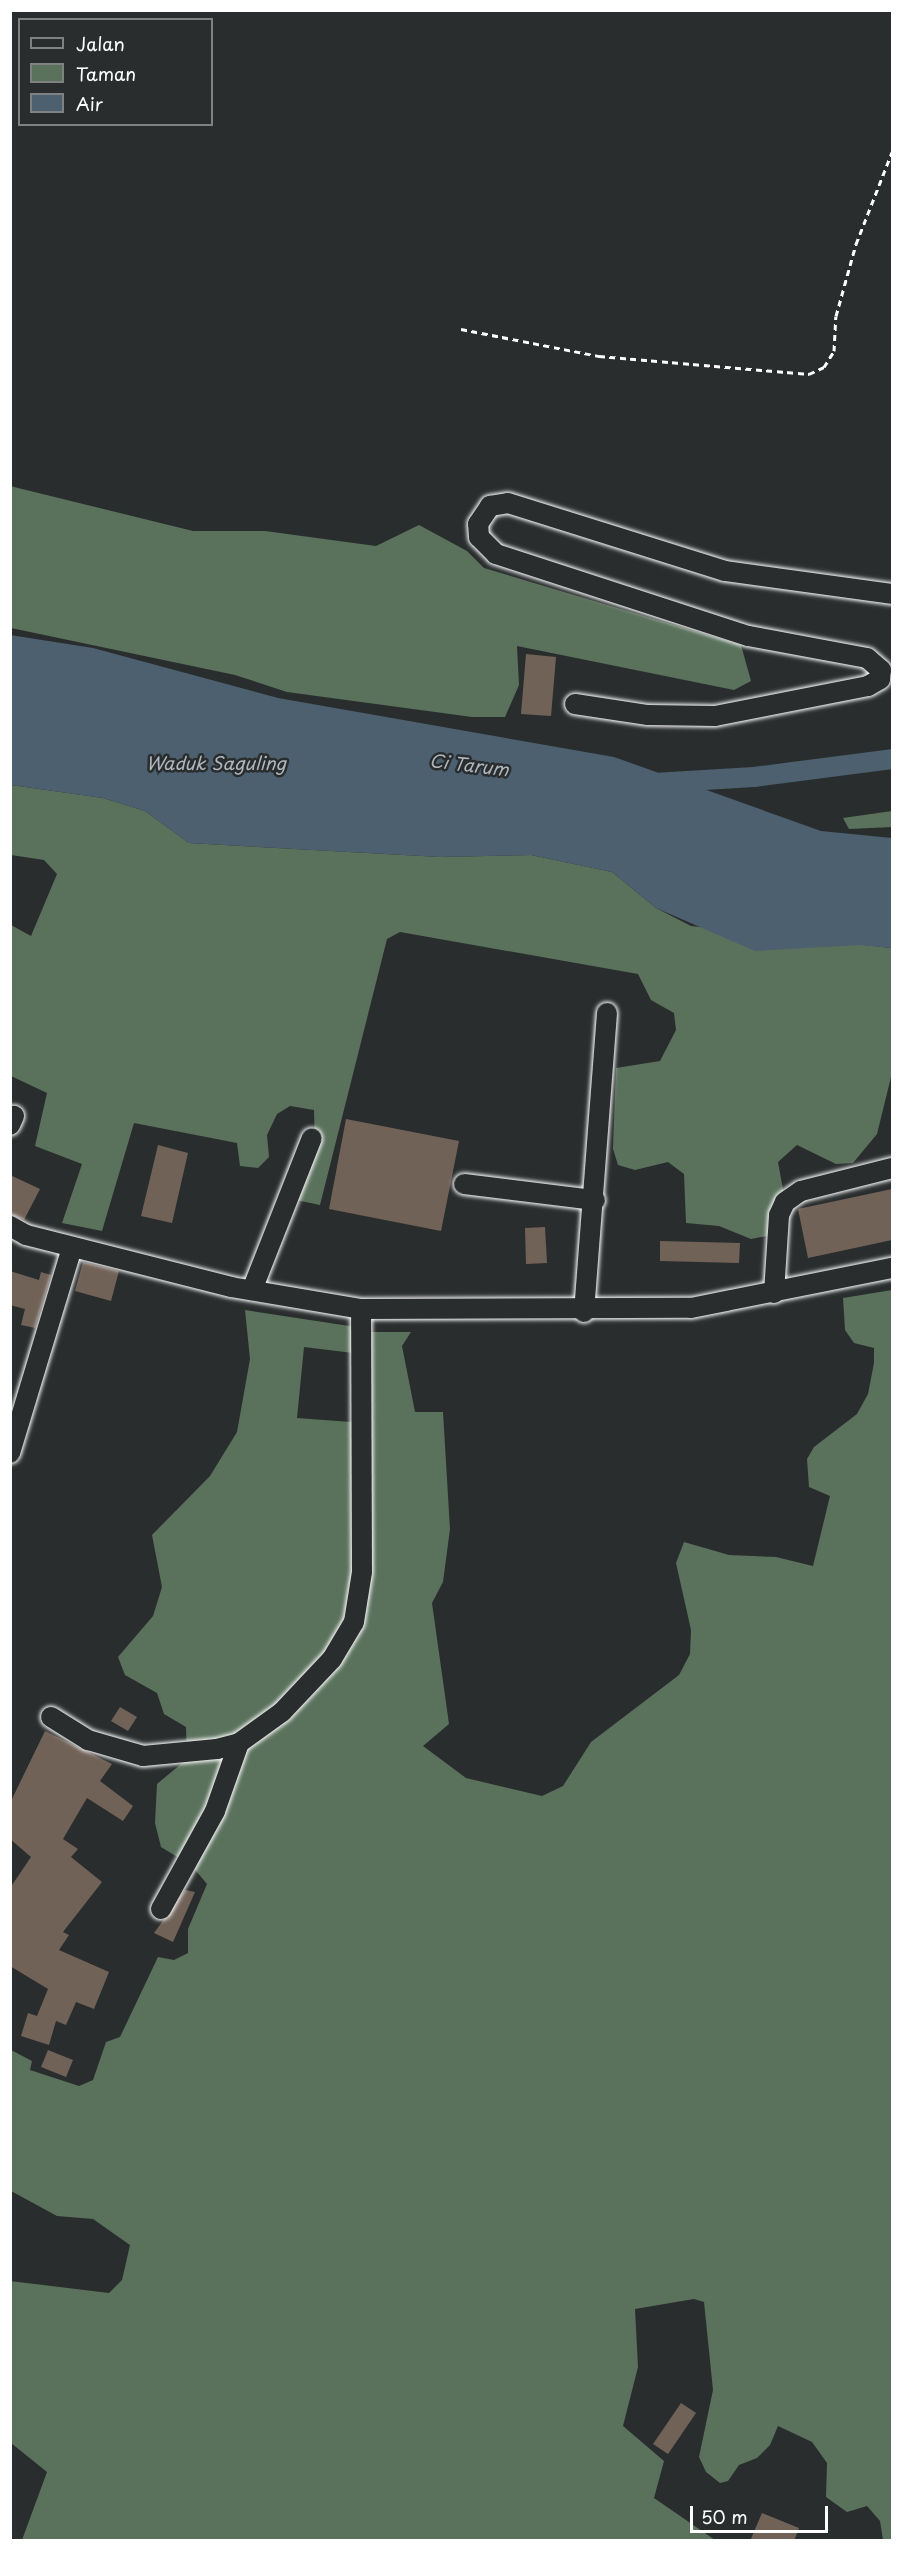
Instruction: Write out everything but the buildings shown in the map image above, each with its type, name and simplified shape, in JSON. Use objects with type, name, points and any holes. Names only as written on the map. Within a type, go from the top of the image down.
[{"type":"street","points":[[575,704],[648,715],[715,716],[868,686],[880,679],[881,670],[867,658],[748,636],[496,554],[479,537],[478,524],[489,506],[508,503],[725,571],[892,594]]},
{"type":"street","points":[[584,1312],[595,1200],[607,1013]]},
{"type":"street","points":[[252,1290],[312,1138]]},
{"type":"street","points":[[774,1293],[779,1215],[785,1202],[801,1191],[892,1168]]},
{"type":"street","points":[[464,1184],[595,1200]]},
{"type":"street","points":[[10,1226],[72,1247],[252,1290],[362,1309],[584,1312],[692,1308],[892,1268]]},
{"type":"street","points":[[10,1453],[72,1247]]},
{"type":"street","points":[[161,1909],[215,1811],[239,1743],[308,1686],[354,1622],[362,1572],[362,1309]]},
{"type":"street","points":[[51,1717],[88,1740],[143,1756],[239,1743]]},
{"type":"path","points":[[461,329],[599,356],[809,374],[824,367],[834,351],[856,244],[892,152]]},
{"type":"green space","points":[[10,486],[193,531],[265,531],[376,546],[419,525],[467,551],[484,568],[741,645],[751,681],[734,690],[517,646],[519,685],[505,717],[472,717],[287,692],[235,675],[11,628]]},
{"type":"green space","points":[[11,785],[103,798],[145,811],[189,843],[440,857],[531,855],[612,872],[656,908],[691,926],[892,948],[892,1073],[877,1134],[853,1163],[836,1164],[797,1145],[778,1162],[784,1195],[767,1236],[751,1239],[719,1226],[686,1223],[684,1174],[668,1162],[635,1170],[618,1165],[613,1149],[616,1068],[660,1061],[676,1030],[674,1013],[651,1000],[638,974],[400,932],[387,939],[320,1205],[296,1200],[315,1152],[314,1110],[290,1106],[277,1114],[267,1135],[269,1157],[258,1168],[240,1166],[237,1143],[134,1123],[102,1231],[62,1223],[82,1164],[35,1146],[47,1093],[11,1076],[11,925],[31,936],[57,874],[44,860],[11,855]]},
{"type":"green space","points":[[892,811],[892,827],[849,829],[843,818]]},
{"type":"green space","points":[[892,1290],[892,2540],[883,2540],[880,2521],[867,2506],[847,2512],[826,2497],[827,2463],[812,2442],[778,2426],[770,2445],[757,2458],[739,2465],[728,2481],[720,2483],[706,2472],[699,2457],[713,2390],[704,2302],[694,2299],[635,2309],[638,2367],[623,2426],[664,2461],[654,2498],[715,2540],[22,2540],[47,2472],[11,2443],[10,2281],[109,2293],[122,2280],[130,2245],[93,2219],[57,2216],[11,2191],[11,2050],[32,2061],[30,2070],[79,2086],[93,2080],[106,2042],[120,2037],[158,1957],[174,1960],[188,1953],[188,1929],[207,1884],[192,1866],[161,1847],[155,1823],[157,1784],[187,1759],[186,1727],[164,1714],[157,1693],[125,1675],[118,1657],[153,1616],[162,1587],[152,1535],[210,1476],[237,1432],[250,1359],[245,1310],[356,1327],[353,1353],[304,1347],[297,1418],[364,1423],[370,1332],[411,1332],[402,1346],[415,1412],[443,1412],[450,1529],[443,1582],[432,1603],[449,1724],[423,1746],[466,1778],[542,1796],[563,1786],[591,1742],[679,1675],[690,1654],[691,1630],[676,1563],[684,1542],[729,1555],[776,1557],[813,1566],[830,1496],[809,1487],[807,1459],[814,1447],[857,1414],[868,1394],[874,1363],[874,1348],[854,1343],[845,1330],[843,1298]]},
{"type":"water","name":"Waduk Saguling","points":[[10,635],[93,648],[278,698],[614,757],[821,831],[892,838],[892,948],[860,945],[755,951],[656,908],[612,872],[531,855],[440,857],[189,843],[145,811],[103,798],[11,785]]},
{"type":"waterway","points":[[654,783],[754,777],[892,759]]},
{"type":"water label","name":"Ci Tarum","points":[[469,765]]}]
